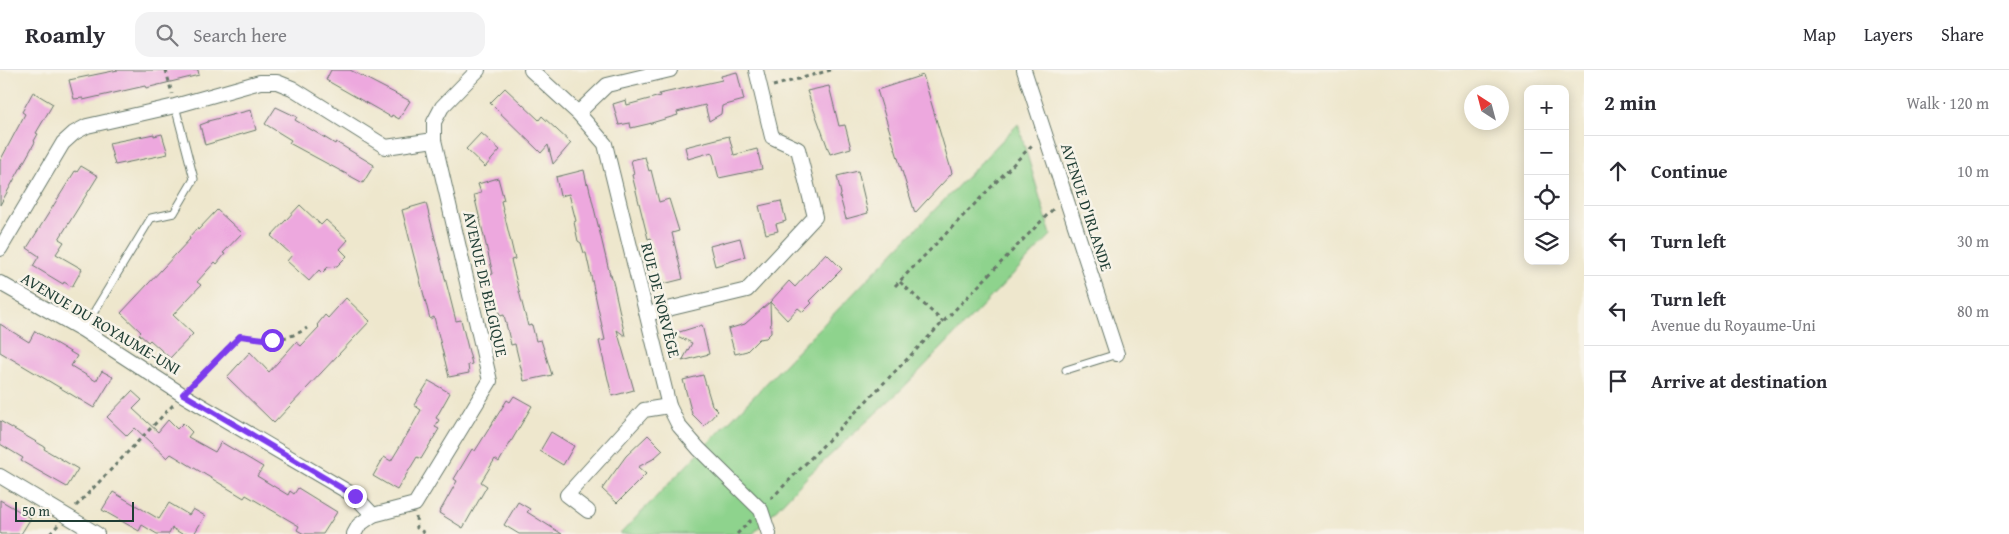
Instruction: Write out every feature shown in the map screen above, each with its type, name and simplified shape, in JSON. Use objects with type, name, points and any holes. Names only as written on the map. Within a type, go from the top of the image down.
[{"type":"street","name":"RUE DE NORVÈGE","points":[[531,70],[578,114],[606,144],[670,406],[679,426],[761,510],[768,534]]},
{"type":"street","points":[[578,114],[606,85],[670,70]]},
{"type":"street","points":[[647,314],[747,290],[814,217],[798,148],[772,136],[756,70]]},
{"type":"street","name":"AVENUE D'IRLANDE","points":[[1024,70],[1117,354]]},
{"type":"street","name":"AVENUE DE BELGIQUE","points":[[416,504],[490,381],[434,140],[434,122],[442,107],[470,73]]},
{"type":"street","points":[[0,248],[64,143],[74,133],[87,126],[175,106],[260,82],[277,82],[292,88],[386,147],[434,140]]},
{"type":"street","name":"AVENUE DU ROYAUME-UNI","points":[[0,283],[83,330],[183,394],[355,496],[373,515]]},
{"type":"street","points":[[588,511],[567,495],[644,410],[670,406]]},
{"type":"street","points":[[0,476],[97,534]]},
{"type":"street","points":[[354,534],[359,525],[373,515],[416,504]]},
{"type":"lane","points":[[83,330],[151,218],[174,213],[194,179],[175,106]]},
{"type":"lane","points":[[1066,370],[1117,354]]},
{"type":"path","points":[[166,70],[175,106]]},
{"type":"path","points":[[761,89],[831,70]]},
{"type":"path","points":[[895,286],[1044,132]]},
{"type":"path","points":[[738,534],[1065,197]]},
{"type":"path","points":[[900,282],[943,322]]},
{"type":"path","points":[[50,534],[240,336],[272,340],[300,333],[307,328]]},
{"type":"path","points":[[416,504],[417,528],[426,534]]},
{"type":"green space","points":[[1018,124],[1051,235],[903,388],[810,474],[753,534],[620,534]]},
{"type":"building","points":[[118,70],[198,70],[199,75],[146,88],[145,86],[83,100],[83,98],[74,99],[69,80]]},
{"type":"building","points":[[331,70],[350,70],[410,101],[399,119],[392,115],[391,117],[326,80]]},
{"type":"building","points":[[737,72],[744,100],[722,106],[721,114],[709,121],[705,105],[677,112],[678,115],[631,128],[630,123],[619,125],[613,104],[626,100],[627,105],[660,96],[659,94],[722,80],[721,76]]},
{"type":"building","points":[[923,75],[952,173],[915,213],[877,90]]},
{"type":"building","points":[[829,86],[839,126],[845,125],[851,148],[830,154],[807,91]]},
{"type":"building","points":[[505,88],[539,120],[542,116],[571,143],[553,164],[548,145],[541,153],[490,103]]},
{"type":"building","points":[[33,92],[53,104],[36,133],[38,134],[35,142],[0,205],[0,161],[25,114],[22,112]]},
{"type":"building","points":[[276,107],[297,117],[295,120],[374,165],[363,183],[289,143],[291,140],[265,124]]},
{"type":"building","points":[[251,110],[256,130],[205,145],[200,125],[208,121]]},
{"type":"building","points":[[481,133],[500,150],[485,167],[466,149]]},
{"type":"building","points":[[154,134],[154,136],[162,134],[168,154],[115,165],[109,143]]},
{"type":"building","points":[[729,136],[734,155],[757,149],[762,169],[719,178],[712,152],[688,159],[685,147]]},
{"type":"building","points":[[645,157],[649,171],[651,170],[659,202],[669,199],[679,231],[672,233],[683,279],[663,284],[651,238],[648,239],[632,175],[634,174],[631,160]]},
{"type":"building","points":[[81,166],[98,176],[59,239],[64,242],[56,254],[82,269],[72,287],[64,282],[63,284],[33,266],[39,256],[27,248],[75,171],[77,172]]},
{"type":"building","points":[[584,170],[614,286],[625,336],[617,330],[634,390],[612,396],[599,341],[605,340],[586,253],[584,253],[581,243],[578,241],[574,222],[576,221],[569,194],[560,196],[556,177]]},
{"type":"building","points":[[858,171],[868,213],[846,219],[837,176]]},
{"type":"building","points":[[498,178],[504,200],[501,201],[515,259],[511,260],[528,326],[532,325],[536,341],[541,340],[552,375],[524,381],[515,344],[511,345],[504,315],[500,316],[489,275],[493,274],[474,195],[481,193],[478,184]]},
{"type":"building","points":[[781,201],[786,221],[776,224],[778,231],[766,234],[759,206]]},
{"type":"building","points":[[426,203],[456,321],[461,320],[472,364],[468,365],[469,373],[449,377],[434,317],[430,319],[402,210]]},
{"type":"building","points":[[300,205],[321,225],[326,220],[348,240],[340,249],[347,256],[337,266],[328,267],[322,273],[319,270],[309,281],[287,261],[292,255],[271,236]]},
{"type":"building","points":[[217,210],[242,233],[223,253],[225,254],[217,264],[215,262],[197,282],[201,285],[173,315],[193,334],[170,358],[150,340],[148,342],[139,334],[141,332],[121,313],[190,239],[189,237],[197,228],[198,230]]},
{"type":"building","points":[[740,238],[745,257],[715,266],[710,246]]},
{"type":"building","points":[[826,253],[842,269],[810,301],[812,303],[803,312],[798,308],[787,320],[770,302],[789,281],[795,287]]},
{"type":"building","points":[[346,298],[370,321],[274,423],[227,377],[250,352],[269,372],[296,342],[301,346],[319,327],[317,325],[325,315],[328,318]]},
{"type":"building","points":[[770,302],[771,333],[766,338],[759,339],[747,351],[735,354],[728,329],[745,324]]},
{"type":"building","points":[[0,324],[29,342],[35,331],[77,356],[71,366],[96,381],[102,371],[113,377],[94,408],[0,352]]},
{"type":"building","points":[[702,325],[709,354],[682,361],[692,343],[673,334]]},
{"type":"building","points":[[703,375],[712,405],[718,411],[704,426],[692,414],[683,380]]},
{"type":"building","points":[[429,381],[450,393],[436,418],[439,420],[435,427],[439,429],[421,459],[417,457],[397,490],[373,476],[384,457],[391,461],[411,428],[421,410],[414,405]]},
{"type":"building","points":[[132,391],[142,400],[133,409],[158,432],[168,420],[177,429],[183,423],[192,432],[188,437],[215,452],[221,442],[263,467],[257,476],[288,495],[290,491],[294,494],[298,488],[337,512],[323,534],[304,534],[297,530],[299,526],[246,495],[244,498],[171,454],[167,458],[135,428],[127,436],[107,417]]},
{"type":"building","points":[[514,396],[532,406],[499,462],[495,459],[481,482],[487,486],[463,528],[439,513],[457,481],[454,479],[472,449],[475,451],[507,400],[510,402]]},
{"type":"building","points":[[0,421],[78,469],[67,487],[21,461],[23,458],[0,444]]},
{"type":"building","points":[[551,432],[574,446],[563,465],[540,451]]},
{"type":"building","points":[[648,435],[663,450],[653,459],[638,467],[646,474],[617,503],[602,489],[626,456]]},
{"type":"building","points":[[113,492],[159,519],[169,503],[189,515],[193,509],[205,516],[194,534],[182,534],[172,528],[169,534],[157,534],[142,525],[139,531],[102,510]]},
{"type":"building","points":[[0,500],[31,518],[21,534],[0,534]]},
{"type":"building","points":[[518,502],[530,509],[527,512],[562,534],[519,534],[504,525]]},
{"type":"route","points":[[272,340],[240,336],[183,394],[355,496]]}]
